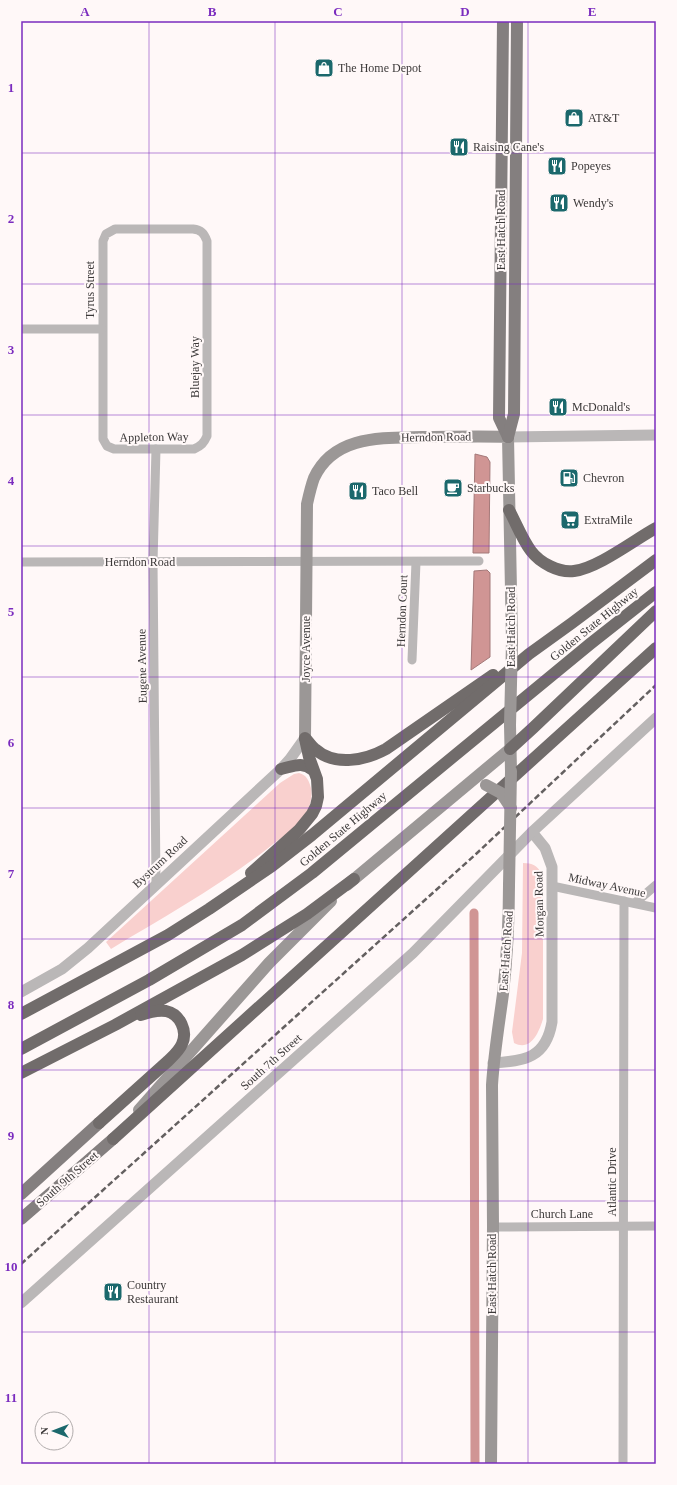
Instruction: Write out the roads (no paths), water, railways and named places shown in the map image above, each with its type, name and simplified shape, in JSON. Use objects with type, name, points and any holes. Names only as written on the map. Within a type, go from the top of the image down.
[{"type":"highway","points":[[509,510],[531,550],[538,558],[559,569],[573,571],[595,564],[656,528]]},
{"type":"highway","name":"Golden State Highway","points":[[21,1014],[168,935],[272,866],[312,835],[528,654],[656,560]]},
{"type":"highway","name":"Golden State Highway","points":[[21,1049],[149,980],[242,925],[312,873],[590,644],[656,592]]},
{"type":"highway","points":[[510,749],[656,611]]},
{"type":"highway","points":[[113,1139],[656,648]]},
{"type":"highway","points":[[305,738],[316,750],[328,756],[351,760],[369,757],[386,749],[482,682],[528,654]]},
{"type":"highway","points":[[209,909],[300,830],[312,814],[318,797],[317,779],[313,770],[305,738]]},
{"type":"highway","points":[[281,769],[302,764],[307,765],[313,770]]},
{"type":"highway","points":[[21,1073],[115,1025],[242,955],[307,914],[354,879]]},
{"type":"highway","points":[[99,1123],[168,1061],[179,1050],[183,1043],[184,1030],[180,1021],[167,1011],[146,1013],[115,1025]]},
{"type":"main road","name":"East Hatch Road","points":[[503,21],[499,418],[508,436]]},
{"type":"main road","name":"East Hatch Road","points":[[491,1464],[493,1227],[492,1085],[493,1063],[503,994],[509,934],[512,642],[508,436],[514,414],[517,21]]},
{"type":"main road","name":"Herndon Road","points":[[306,561],[306,516],[311,486],[321,467],[337,451],[359,441],[384,438],[508,436]]},
{"type":"main road","name":"Joyce Avenue","points":[[305,738],[306,561]]},
{"type":"main road","points":[[113,1139],[269,963],[354,879],[510,749]]},
{"type":"main road","points":[[459,791],[473,786],[486,785],[501,793],[511,808]]},
{"type":"main road","name":"South 9th Street","points":[[21,1194],[99,1123]]},
{"type":"main road","name":"South 9th Street","points":[[21,1219],[113,1139]]},
{"type":"street","name":"Tyrus Street","points":[[107,446],[102,435],[103,241],[106,234],[115,229],[193,229],[203,233]]},
{"type":"street","name":"Bluejay Way","points":[[202,445],[207,436],[207,241],[203,233]]},
{"type":"street","points":[[21,329],[102,329]]},
{"type":"street","name":"Herndon Road","points":[[508,436],[656,435]]},
{"type":"street","name":"Appleton Way","points":[[107,446],[114,449],[194,449],[202,445]]},
{"type":"street","name":"Eugene Avenue","points":[[156,449],[153,562],[156,884]]},
{"type":"street","name":"Herndon Road","points":[[21,562],[479,561]]},
{"type":"street","name":"Herndon Court","points":[[412,660],[416,562]]},
{"type":"street","points":[[532,832],[656,718]]},
{"type":"street","name":"Bystrum Road","points":[[21,992],[46,979],[75,959],[281,769],[305,738]]},
{"type":"street","name":"Morgan Road","points":[[493,1063],[526,1059],[541,1048],[551,1032],[552,867],[545,848],[532,832]]},
{"type":"street","name":"South 7th Street","points":[[21,1303],[413,953],[532,832]]},
{"type":"street","points":[[635,903],[656,885]]},
{"type":"street","name":"Midway Avenue","points":[[552,886],[656,908]]},
{"type":"street","name":"Atlantic Drive","points":[[623,1464],[624,901]]},
{"type":"street","name":"Church Lane","points":[[493,1227],[656,1226]]},
{"type":"waterway","points":[[474,913],[475,1464]]},
{"type":"railway","points":[[21,1264],[476,854],[656,685]]},
{"type":"place","name":"The Home Depot","points":[[324,68]]},
{"type":"place","name":"AT&T","points":[[574,118]]},
{"type":"place","name":"Raising Cane's","points":[[459,147]]},
{"type":"place","name":"Popeyes","points":[[557,166]]},
{"type":"place","name":"Wendy's","points":[[559,203]]},
{"type":"place","name":"McDonald's","points":[[558,407]]},
{"type":"place","name":"Chevron","points":[[569,478]]},
{"type":"place","name":"Starbucks","points":[[453,488]]},
{"type":"place","name":"Taco Bell","points":[[358,491]]},
{"type":"place","name":"ExtraMile","points":[[570,520]]},
{"type":"place","name":"Country Restaurant","points":[[113,1292]]}]
